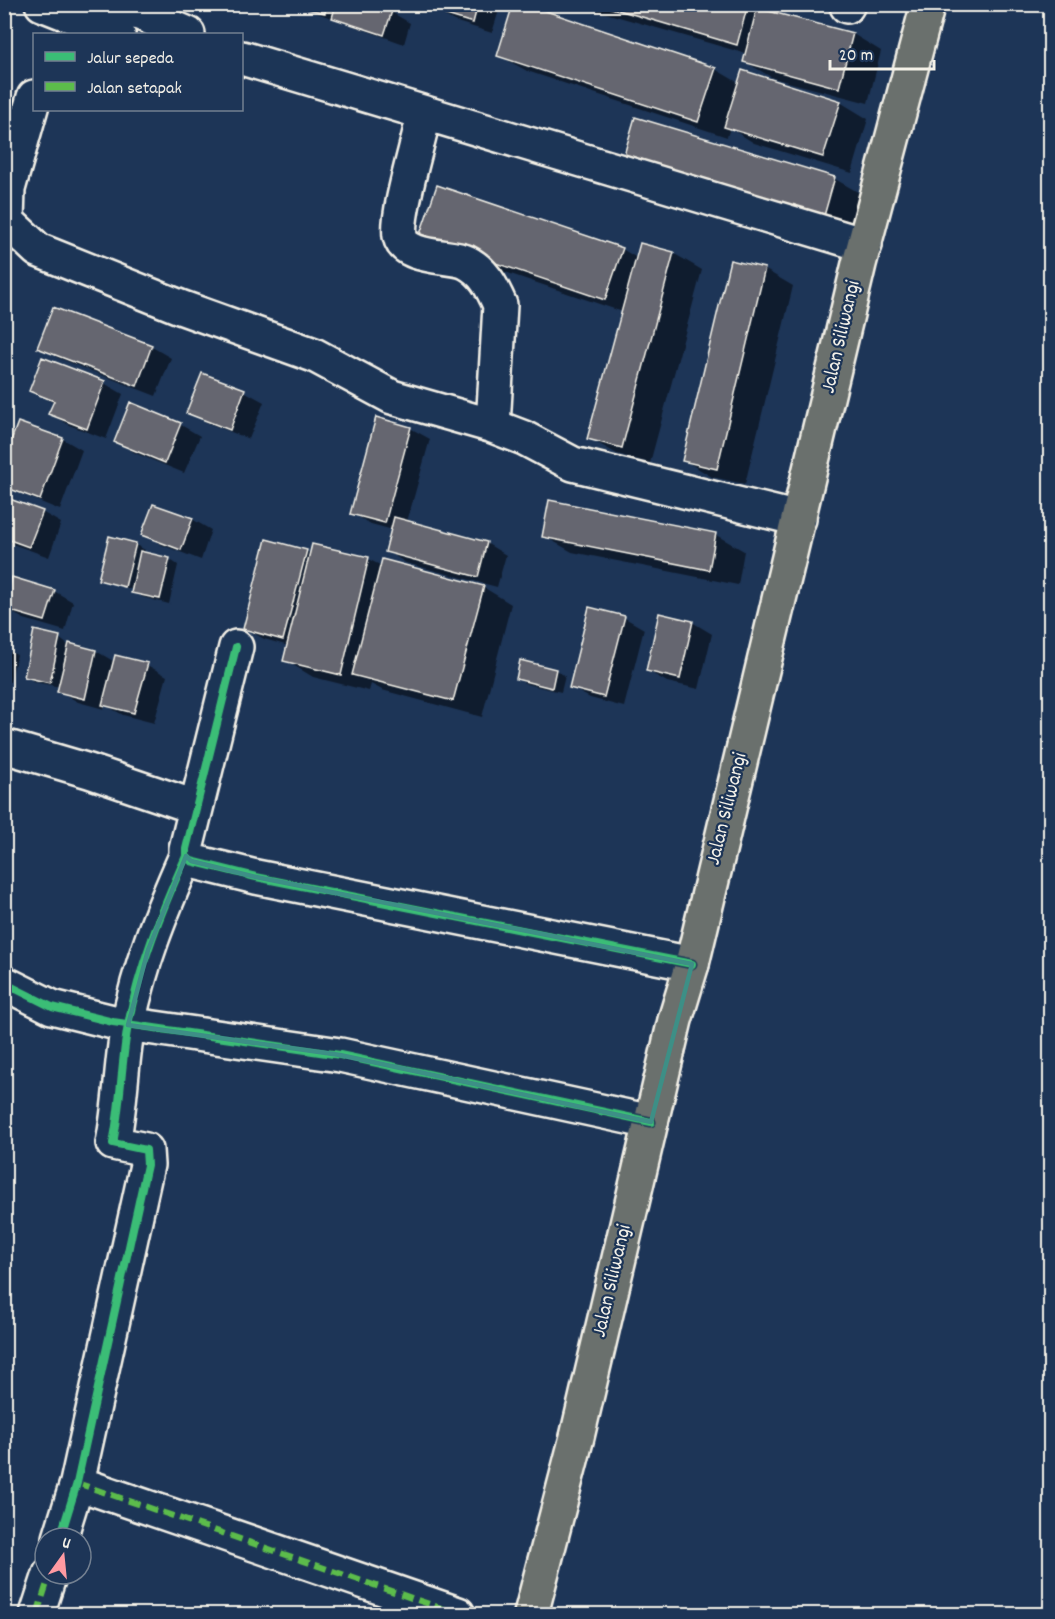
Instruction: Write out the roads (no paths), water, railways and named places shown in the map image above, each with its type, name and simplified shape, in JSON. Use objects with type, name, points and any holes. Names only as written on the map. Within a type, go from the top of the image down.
[{"type":"main road","name":"Jalan Siliwangi","points":[[531,1614],[675,1020],[692,964],[862,254],[928,4]]},
{"type":"street","points":[[119,4],[186,33]]},
{"type":"street","points":[[59,15],[115,33]]},
{"type":"street","points":[[243,58],[422,122],[862,254]]},
{"type":"street","points":[[243,78],[422,122]]},
{"type":"street","points":[[33,101],[8,189],[7,221],[38,250],[180,307],[314,355],[392,396],[493,426],[524,438],[573,464],[799,519]]},
{"type":"street","points":[[422,122],[401,220],[400,238],[408,248],[421,253],[466,262],[484,275],[493,288],[500,304],[493,426]]},
{"type":"street","points":[[64,1526],[77,1484],[147,1165],[146,1150],[112,1143],[119,1111],[128,1024],[148,950],[165,901],[186,856],[195,807],[236,647]]},
{"type":"street","points":[[4,746],[89,771],[195,807]]},
{"type":"street","points":[[186,856],[191,861],[256,877],[692,964]]},
{"type":"street","points":[[4,983],[52,1007],[128,1024],[340,1055],[651,1122]]},
{"type":"street","points":[[77,1484],[458,1614]]},
{"type":"street","points":[[38,1614],[46,1586]]}]
